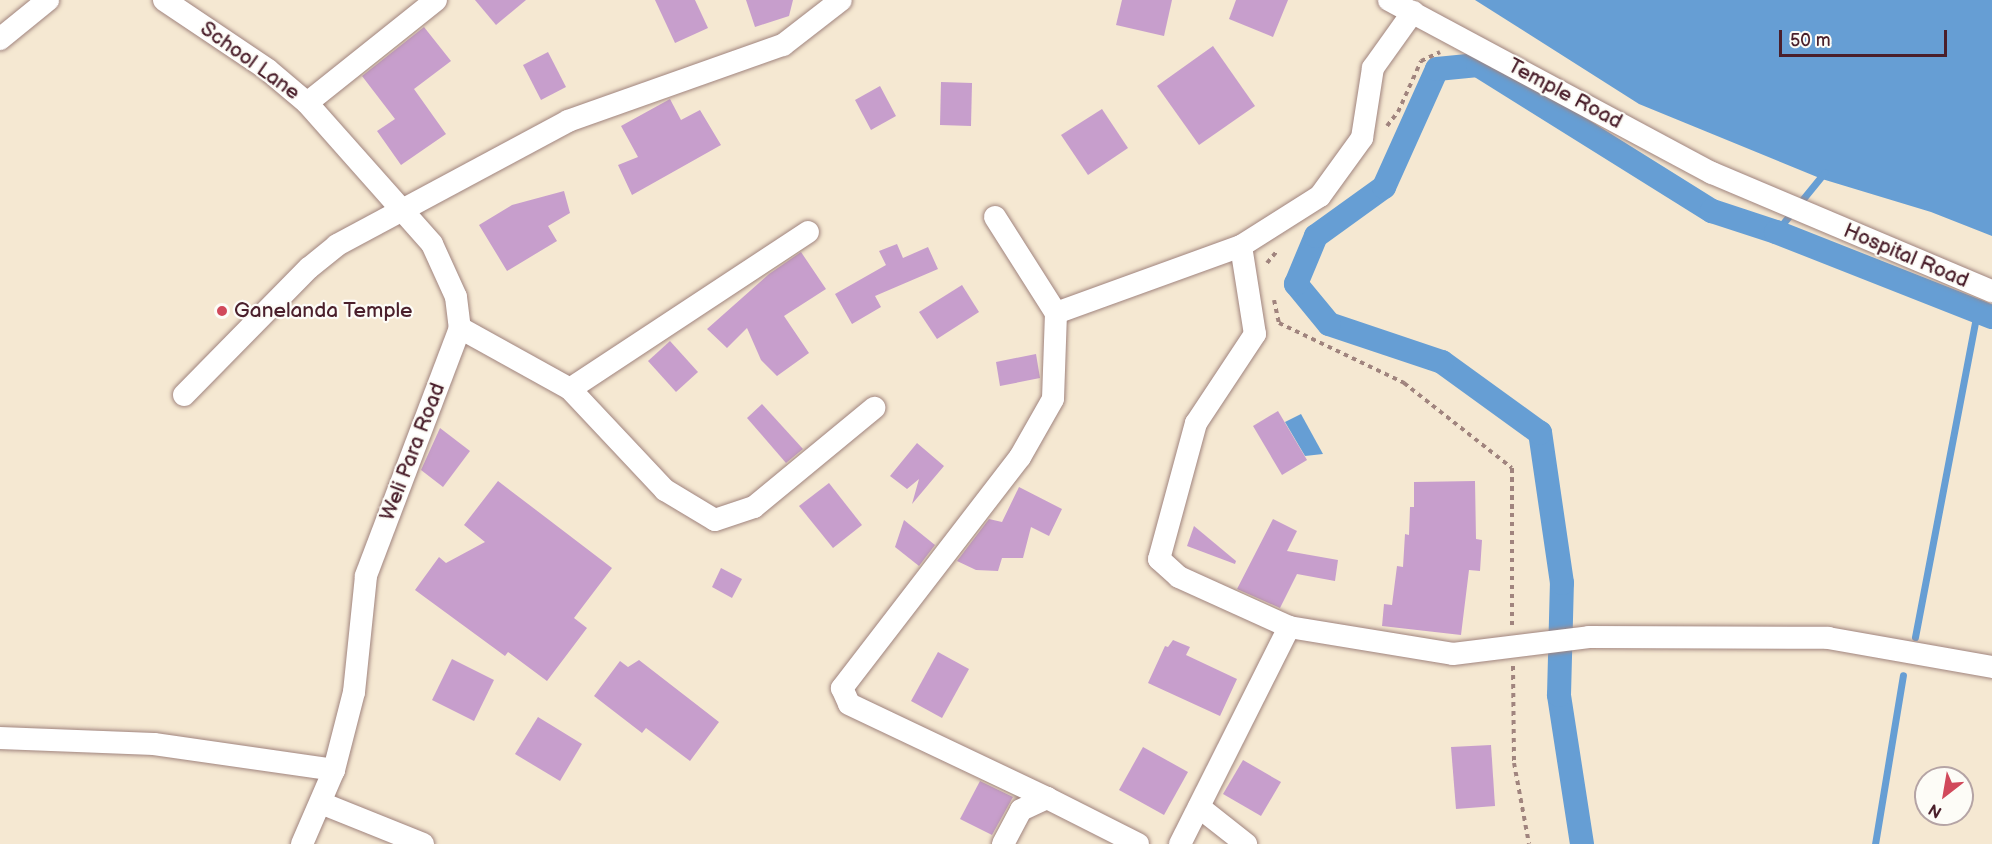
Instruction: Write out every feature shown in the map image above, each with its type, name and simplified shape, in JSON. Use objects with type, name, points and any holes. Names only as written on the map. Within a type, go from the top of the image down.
[{"type":"street","points":[[0,39],[48,0]]},
{"type":"street","name":"School Lane","points":[[164,0],[268,70],[307,103]]},
{"type":"street","points":[[307,103],[436,0]]},
{"type":"street","points":[[184,395],[309,268],[337,245],[403,212],[568,122],[783,45],[841,0]]},
{"type":"street","name":"Temple Road","points":[[1389,0],[1742,187],[1821,220]]},
{"type":"street","points":[[1056,313],[1241,246],[1320,196],[1362,138],[1373,68],[1413,12]]},
{"type":"street","name":"Weli Para Road","points":[[302,844],[334,770],[354,692],[366,576],[460,328],[456,297],[432,244],[307,103]]},
{"type":"street","points":[[995,217],[1056,313],[1053,399],[1020,457],[842,688],[849,704],[1138,844]]},
{"type":"street","name":"Hospital Road","points":[[1821,220],[1992,291]]},
{"type":"street","points":[[570,389],[808,232]]},
{"type":"street","points":[[1241,246],[1255,334],[1196,423],[1159,559],[1179,577],[1289,627],[1453,654],[1553,644],[1589,637],[1828,638],[1992,667]]},
{"type":"street","points":[[460,328],[570,389],[665,490],[715,520],[754,507],[874,408]]},
{"type":"street","points":[[1180,844],[1289,627]]},
{"type":"street","points":[[0,738],[154,744],[334,770]]},
{"type":"street","points":[[1003,844],[1021,810],[1047,798]]},
{"type":"street","points":[[321,803],[423,844]]},
{"type":"street","points":[[1199,807],[1246,844]]},
{"type":"path","points":[[1384,130],[1398,112],[1421,61],[1452,47]]},
{"type":"path","points":[[1269,273],[1267,262],[1283,245]]},
{"type":"path","points":[[1273,294],[1279,323],[1404,383],[1512,468],[1514,763],[1529,844]]},
{"type":"water","points":[[1475,0],[1992,0],[1992,236],[1931,212],[1822,179],[1639,104]]},
{"type":"water","points":[[1301,414],[1323,454],[1305,456],[1285,422]]},
{"type":"building","points":[[475,0],[526,0],[496,25]]},
{"type":"building","points":[[655,0],[695,0],[708,28],[675,43]]},
{"type":"building","points":[[746,0],[793,0],[789,16],[755,27]]},
{"type":"building","points":[[1122,0],[1172,0],[1164,36],[1116,25]]},
{"type":"building","points":[[1236,0],[1288,0],[1273,37],[1229,19]]},
{"type":"building","points":[[424,27],[451,61],[414,89],[446,134],[401,165],[377,131],[395,119],[362,76]]},
{"type":"building","points":[[1213,46],[1255,106],[1199,145],[1157,86]]},
{"type":"building","points":[[548,52],[566,87],[541,100],[523,65]]},
{"type":"building","points":[[941,82],[972,83],[971,126],[940,125]]},
{"type":"building","points":[[880,86],[896,116],[871,130],[855,100]]},
{"type":"building","points":[[670,99],[681,120],[700,110],[721,145],[632,195],[618,165],[638,157],[621,126]]},
{"type":"building","points":[[1102,109],[1128,148],[1088,175],[1061,135]]},
{"type":"building","points":[[564,191],[570,213],[548,226],[557,241],[507,271],[479,225],[512,205]]},
{"type":"building","points":[[897,244],[903,258],[928,247],[938,269],[875,296],[881,307],[852,324],[835,294],[886,265],[879,251]]},
{"type":"building","points":[[801,252],[826,289],[784,316],[809,353],[777,376],[761,360],[747,328],[727,348],[707,329],[769,274]]},
{"type":"building","points":[[962,285],[979,312],[937,339],[919,312]]},
{"type":"building","points":[[670,341],[698,372],[676,392],[648,361]]},
{"type":"building","points":[[1036,354],[1040,378],[1000,386],[996,362]]},
{"type":"building","points":[[762,404],[803,449],[786,463],[747,418]]},
{"type":"building","points":[[1278,411],[1307,460],[1282,475],[1253,426]]},
{"type":"building","points":[[440,428],[470,451],[443,487],[421,470]]},
{"type":"building","points":[[917,443],[944,466],[912,504],[919,479],[907,489],[890,476]]},
{"type":"building","points":[[498,481],[612,568],[574,618],[587,628],[547,681],[508,652],[505,656],[415,590],[439,557],[446,563],[485,542],[464,525]]},
{"type":"building","points":[[1475,481],[1476,539],[1482,540],[1480,571],[1469,570],[1461,635],[1382,626],[1384,604],[1392,605],[1397,566],[1403,567],[1405,534],[1409,535],[1410,507],[1414,507],[1414,482]]},
{"type":"building","points":[[829,483],[862,525],[833,548],[799,506]]},
{"type":"building","points":[[1019,487],[1062,509],[1049,536],[1031,527],[1023,558],[1002,558],[998,571],[976,570],[957,561],[989,519],[1002,522]]},
{"type":"building","points":[[1273,519],[1297,531],[1287,551],[1338,560],[1335,581],[1297,574],[1280,608],[1237,589]]},
{"type":"building","points":[[904,520],[935,545],[919,566],[895,547]]},
{"type":"building","points":[[1194,526],[1236,561],[1235,564],[1187,546]]},
{"type":"building","points":[[721,568],[742,579],[732,598],[712,587]]},
{"type":"building","points":[[1173,640],[1190,647],[1186,655],[1237,679],[1220,716],[1148,683],[1165,646],[1168,647]]},
{"type":"building","points":[[938,652],[969,669],[942,718],[911,701]]},
{"type":"building","points":[[452,659],[494,680],[474,721],[432,700]]},
{"type":"building","points":[[639,660],[719,722],[690,761],[646,728],[642,733],[594,696],[620,661],[628,667]]},
{"type":"building","points":[[538,717],[582,744],[560,781],[515,754]]},
{"type":"building","points":[[1491,745],[1495,806],[1456,809],[1451,747]]},
{"type":"building","points":[[1143,747],[1188,772],[1164,815],[1119,790]]},
{"type":"building","points":[[1243,760],[1281,782],[1261,816],[1223,794]]},
{"type":"building","points":[[980,781],[1013,797],[992,835],[960,819]]},
{"type":"waterway","points":[[1582,844],[1559,695],[1562,583],[1540,433],[1442,362],[1329,324],[1296,284],[1316,236],[1384,187],[1437,69],[1478,65],[1712,211],[1776,232],[1992,317]]},
{"type":"waterway","points":[[1776,232],[1825,172]]},
{"type":"waterway","points":[[1915,637],[1977,311]]},
{"type":"waterway","points":[[1875,844],[1903,675]]},
{"type":"place","name":"Ganelanda Temple","points":[[222,311]]}]
